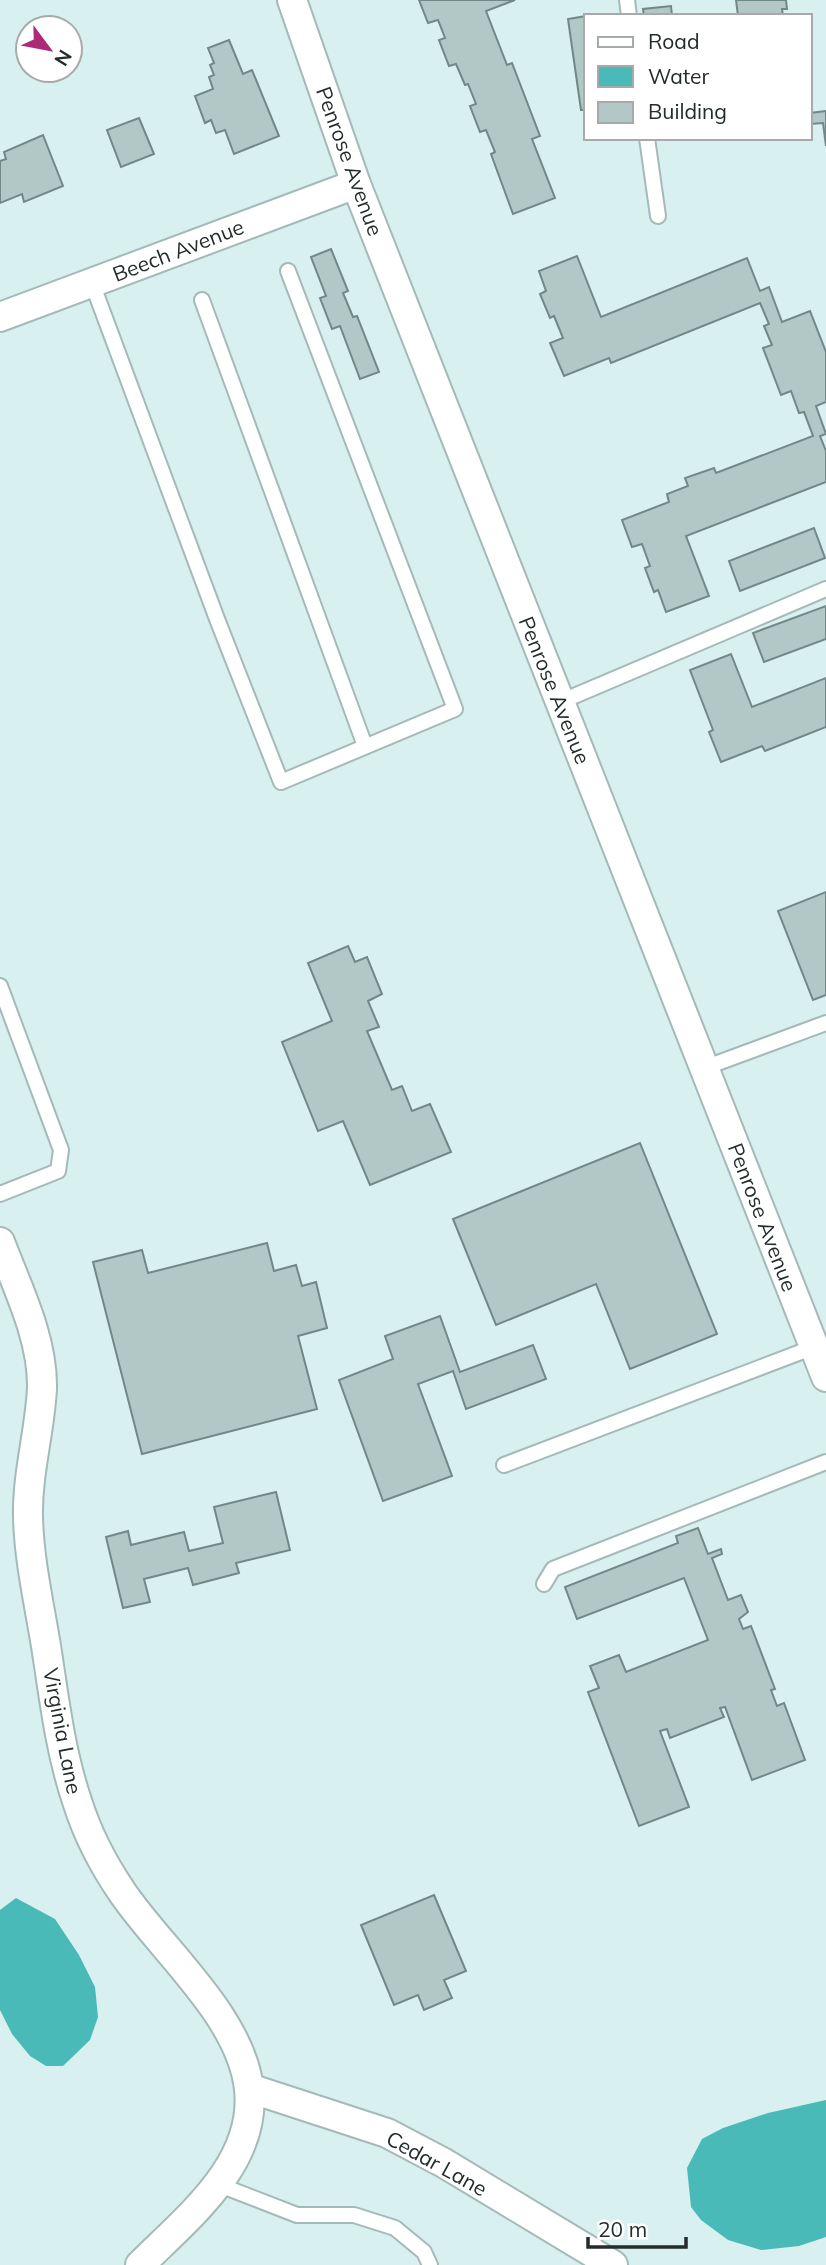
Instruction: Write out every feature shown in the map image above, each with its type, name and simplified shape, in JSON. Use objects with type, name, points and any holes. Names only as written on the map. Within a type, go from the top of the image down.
[{"type":"street","name":"Penrose Avenue","points":[[292,0],[356,184],[826,1377]]},
{"type":"street","name":"Beech Avenue","points":[[0,317],[356,184]]},
{"type":"street","name":"Virginia Lane","points":[[0,1242],[32,1328],[40,1367],[42,1386],[37,1438],[28,1487],[28,1518],[37,1595],[71,1783],[92,1841],[122,1892],[228,2026],[243,2058],[249,2088],[248,2121],[244,2138],[217,2184],[140,2265]]},
{"type":"street","name":"Cedar Lane","points":[[249,2088],[387,2133],[444,2163],[613,2265]]},
{"type":"lane","points":[[647,140],[658,216]]},
{"type":"lane","points":[[92,283],[217,620],[281,782],[455,709],[288,271]]},
{"type":"lane","points":[[202,300],[365,747]]},
{"type":"lane","points":[[560,702],[826,589]]},
{"type":"lane","points":[[0,986],[61,1150],[58,1171],[0,1194]]},
{"type":"lane","points":[[704,1068],[826,1023]]},
{"type":"lane","points":[[504,1465],[814,1347]]},
{"type":"lane","points":[[544,1584],[553,1569],[826,1462]]},
{"type":"lane","points":[[217,2184],[297,2215],[354,2215],[395,2228],[424,2252],[430,2265]]},
{"type":"water","points":[[16,1898],[55,1919],[79,1955],[95,1987],[98,2017],[90,2040],[63,2066],[46,2066],[30,2056],[12,2034],[0,2010],[0,1910]]},
{"type":"water","points":[[826,2100],[826,2237],[799,2246],[761,2250],[728,2240],[701,2220],[691,2207],[687,2168],[702,2139],[723,2128],[768,2113]]},
{"type":"building","points":[[419,0],[515,0],[486,11],[507,65],[512,63],[540,136],[532,139],[555,198],[513,214],[491,154],[495,152],[486,130],[480,132],[470,106],[476,104],[468,84],[465,85],[456,64],[449,66],[439,40],[445,38],[438,20],[428,23]]},
{"type":"building","points":[[736,0],[786,0],[787,9],[782,9],[783,14],[738,14]]},
{"type":"building","points":[[671,6],[672,14],[644,14],[643,9]]},
{"type":"building","points":[[584,16],[584,110],[581,110],[568,19]]},
{"type":"building","points":[[229,40],[243,74],[252,70],[279,136],[234,154],[225,130],[216,133],[211,120],[205,123],[195,96],[213,89],[209,77],[214,75],[210,65],[214,63],[208,48]]},
{"type":"building","points":[[826,111],[826,146],[823,123],[812,124],[812,113]]},
{"type":"building","points":[[139,118],[154,154],[121,167],[107,130]]},
{"type":"building","points":[[43,135],[63,186],[24,202],[22,194],[0,203],[0,161],[6,159],[4,152]]},
{"type":"building","points":[[331,249],[348,291],[343,293],[353,317],[357,316],[379,372],[360,379],[340,326],[332,329],[320,298],[326,296],[311,257]]},
{"type":"building","points":[[577,256],[601,317],[747,258],[760,291],[769,287],[782,322],[810,311],[826,352],[826,402],[816,406],[826,434],[820,436],[826,451],[826,482],[686,536],[709,596],[666,612],[658,590],[654,592],[645,568],[650,566],[642,544],[632,547],[622,520],[669,502],[667,494],[688,486],[685,478],[714,468],[716,473],[813,436],[804,412],[799,413],[791,391],[781,395],[763,348],[772,345],[764,326],[769,324],[760,303],[611,363],[609,358],[564,376],[550,343],[563,338],[554,316],[550,318],[540,294],[546,291],[539,271]]},
{"type":"building","points":[[814,528],[825,558],[740,591],[729,561]]},
{"type":"building","points":[[826,606],[826,639],[764,662],[753,633]]},
{"type":"building","points":[[731,654],[752,707],[826,678],[826,727],[765,751],[762,746],[721,762],[709,732],[713,730],[690,670]]},
{"type":"building","points":[[826,892],[826,995],[813,1000],[778,911]]},
{"type":"building","points":[[348,946],[355,962],[367,957],[382,994],[368,1001],[379,1027],[367,1031],[392,1090],[402,1086],[412,1111],[430,1104],[451,1152],[370,1185],[343,1121],[318,1131],[282,1042],[332,1021],[308,963]]},
{"type":"building","points":[[640,1143],[717,1334],[630,1369],[596,1284],[496,1325],[453,1219]]},
{"type":"building","points":[[267,1243],[274,1271],[296,1265],[302,1286],[316,1282],[327,1328],[298,1336],[317,1409],[142,1454],[93,1262],[142,1250],[148,1273]]},
{"type":"building","points":[[440,1316],[460,1372],[533,1345],[546,1379],[466,1409],[453,1371],[418,1384],[452,1476],[383,1501],[339,1380],[393,1359],[385,1336]]},
{"type":"building","points":[[276,1492],[290,1550],[236,1563],[239,1573],[193,1585],[188,1568],[144,1579],[150,1602],[123,1608],[106,1537],[128,1531],[131,1545],[184,1532],[189,1551],[223,1543],[214,1507]]},
{"type":"building","points":[[698,1528],[708,1554],[721,1549],[722,1554],[712,1558],[728,1600],[741,1595],[748,1612],[739,1619],[743,1629],[751,1626],[775,1689],[771,1690],[777,1706],[784,1703],[805,1760],[752,1780],[725,1707],[720,1708],[724,1717],[670,1738],[667,1729],[660,1731],[689,1807],[639,1826],[588,1692],[599,1688],[590,1666],[619,1655],[626,1672],[708,1640],[684,1578],[577,1619],[565,1587],[678,1543],[676,1536]]},
{"type":"building","points":[[434,1895],[466,1971],[444,1980],[452,1998],[424,2010],[418,1995],[394,2005],[361,1925]]}]
